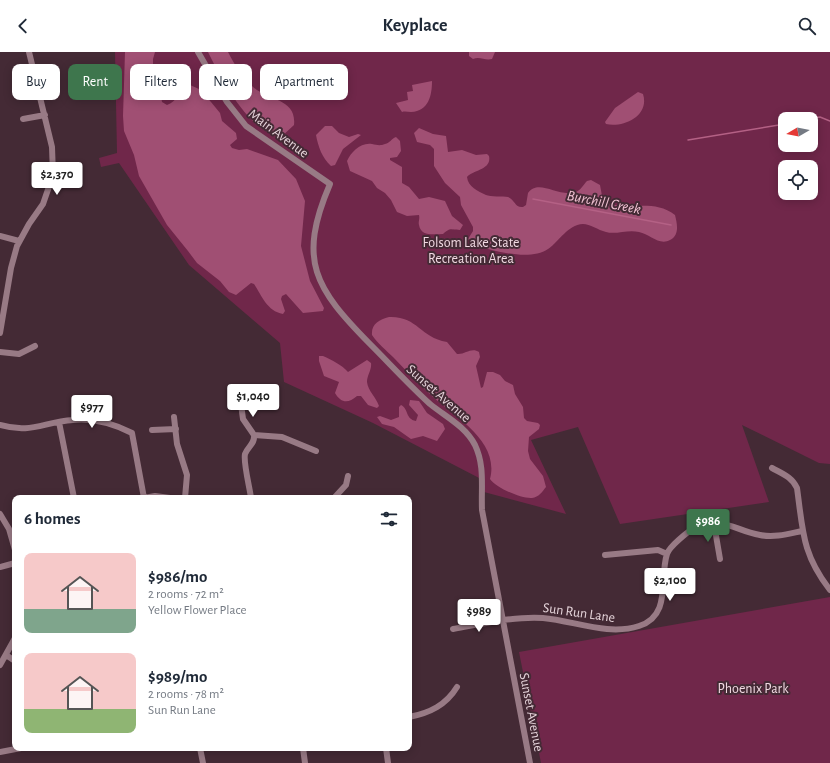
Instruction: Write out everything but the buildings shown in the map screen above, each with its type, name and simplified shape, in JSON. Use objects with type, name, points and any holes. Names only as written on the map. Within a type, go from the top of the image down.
[{"type":"street","points":[[0,333],[11,268],[19,241],[44,204],[51,183],[53,158],[29,52]]},
{"type":"street","name":"Main Avenue","points":[[198,52],[227,102],[246,126],[330,184]]},
{"type":"street","points":[[23,119],[44,115]]},
{"type":"street","name":"Sunset Avenue","points":[[330,184],[317,218],[313,237],[315,266],[327,296],[342,315],[431,405],[462,428],[474,445],[483,472],[482,510],[530,763]]},
{"type":"street","points":[[0,236],[19,241]]},
{"type":"street","points":[[0,352],[19,354],[35,346]]},
{"type":"street","points":[[241,404],[243,419],[254,434],[253,444],[247,451],[245,458],[251,495]]},
{"type":"street","points":[[174,417],[177,444],[187,475],[184,495]]},
{"type":"street","points":[[0,425],[23,430],[72,420],[93,420],[122,428],[132,433],[143,495]]},
{"type":"street","points":[[59,422],[73,495]]},
{"type":"street","points":[[152,430],[176,429]]},
{"type":"street","points":[[254,434],[282,437],[316,451]]},
{"type":"street","points":[[772,468],[790,477],[797,488],[802,531],[810,558],[819,576],[830,590]]},
{"type":"street","points":[[337,495],[346,485],[348,476]]},
{"type":"street","points":[[0,514],[9,529],[12,540]]},
{"type":"street","points":[[605,555],[658,550],[667,554],[688,532],[703,526],[714,524],[727,523],[753,533],[769,536],[802,531]]},
{"type":"street","points":[[714,524],[720,559]]},
{"type":"street","name":"Sun Run Lane","points":[[453,629],[544,618],[614,630],[644,624],[654,617],[661,604],[667,554]]},
{"type":"street","points":[[0,567],[12,564]]},
{"type":"street","points":[[0,665],[12,644]]},
{"type":"street","points":[[6,655],[12,659]]},
{"type":"street","points":[[412,716],[435,710],[450,698],[457,687]]},
{"type":"street","points":[[0,752],[12,750]]},
{"type":"street","points":[[201,751],[203,763]]},
{"type":"street","points":[[303,751],[305,763]]},
{"type":"street","points":[[386,751],[388,763]]},
{"type":"green space","name":"Folsom Lake State Recreation Area","points":[[115,52],[830,52],[830,464],[819,463],[742,425],[769,502],[620,524],[578,427],[531,440],[566,514],[484,492],[483,480],[373,423],[284,382],[280,343],[189,265],[119,163],[101,167],[99,158],[117,153],[116,100],[122,100],[122,64],[115,64]]},
{"type":"green space","name":"Phoenix Park","points":[[830,597],[830,763],[541,763],[519,652]]},
{"type":"shaded area","points":[[125,52],[155,52],[153,64],[130,64],[130,100],[162,100],[162,102],[167,105],[174,100],[191,100],[191,85],[199,89],[199,100],[209,100],[220,113],[222,121],[236,133],[237,139],[230,145],[232,148],[239,150],[247,149],[278,160],[296,179],[305,201],[301,246],[310,281],[324,308],[323,311],[303,313],[286,294],[282,296],[281,299],[285,311],[283,314],[277,312],[273,310],[262,298],[254,284],[251,283],[236,295],[229,292],[220,281],[197,263],[167,225],[139,176],[134,155],[124,131]]},
{"type":"shaded area","points":[[208,52],[228,52],[235,64],[214,64]]},
{"type":"shaded area","points":[[469,52],[495,52],[492,59],[473,59],[469,56]]},
{"type":"shaded area","points":[[432,81],[430,97],[426,105],[417,111],[402,112],[396,103],[408,100],[407,92],[413,91],[412,85]]},
{"type":"shaded area","points":[[252,86],[260,92],[260,100],[278,100],[286,105],[294,116],[294,125],[281,137],[269,133],[247,115],[235,100],[252,100]]},
{"type":"shaded area","points":[[638,92],[643,94],[643,109],[634,119],[620,124],[606,124],[605,122],[615,108]]},
{"type":"shaded area","points":[[325,126],[332,126],[339,133],[349,137],[358,134],[361,135],[343,149],[335,165],[331,166],[321,152],[316,135]]},
{"type":"shaded area","points":[[419,128],[433,134],[446,136],[448,152],[462,150],[476,155],[487,154],[489,156],[488,164],[485,167],[467,177],[471,186],[486,195],[508,197],[518,206],[523,207],[526,205],[528,193],[532,189],[538,187],[562,193],[576,192],[581,189],[587,181],[591,180],[600,185],[603,201],[621,206],[657,207],[675,215],[677,232],[670,240],[662,242],[635,231],[610,233],[583,224],[572,227],[548,249],[531,255],[510,254],[471,244],[468,239],[473,231],[473,227],[461,205],[460,197],[445,183],[434,166],[434,149],[430,145],[417,142],[414,133]]},
{"type":"shaded area","points":[[396,137],[400,141],[401,151],[397,157],[390,158],[390,160],[402,167],[402,183],[409,187],[419,199],[429,197],[445,201],[452,216],[463,225],[460,230],[450,229],[443,234],[425,233],[420,229],[419,215],[407,216],[397,212],[391,200],[385,193],[377,188],[372,181],[350,171],[347,161],[357,148],[368,144],[383,145]]},
{"type":"shaded area","points":[[389,317],[399,318],[413,323],[430,336],[447,342],[457,354],[473,350],[479,352],[480,357],[476,366],[481,388],[483,387],[487,372],[493,372],[500,375],[505,381],[513,385],[515,394],[523,407],[524,418],[527,421],[538,423],[540,425],[539,429],[529,437],[528,451],[530,459],[543,476],[546,487],[537,497],[522,497],[503,489],[493,482],[490,479],[491,465],[488,453],[482,441],[463,421],[422,387],[379,344],[372,335],[374,325]]},
{"type":"shaded area","points":[[319,356],[323,356],[333,361],[348,372],[367,360],[371,363],[367,382],[379,406],[377,408],[368,405],[361,396],[357,396],[348,401],[340,399],[335,393],[339,382],[324,376],[319,361]]},
{"type":"shaded area","points":[[410,400],[419,401],[427,413],[443,424],[445,429],[437,441],[423,436],[411,439],[394,427],[382,424],[377,417],[380,416],[391,420],[399,417],[399,407],[401,405],[410,418],[416,421],[418,415],[409,405]]},
{"type":"waterway","points":[[818,117],[830,121]]},
{"type":"waterway","points":[[688,140],[778,125]]},
{"type":"waterway","name":"Burchill Creek","points":[[533,199],[671,225]]}]
